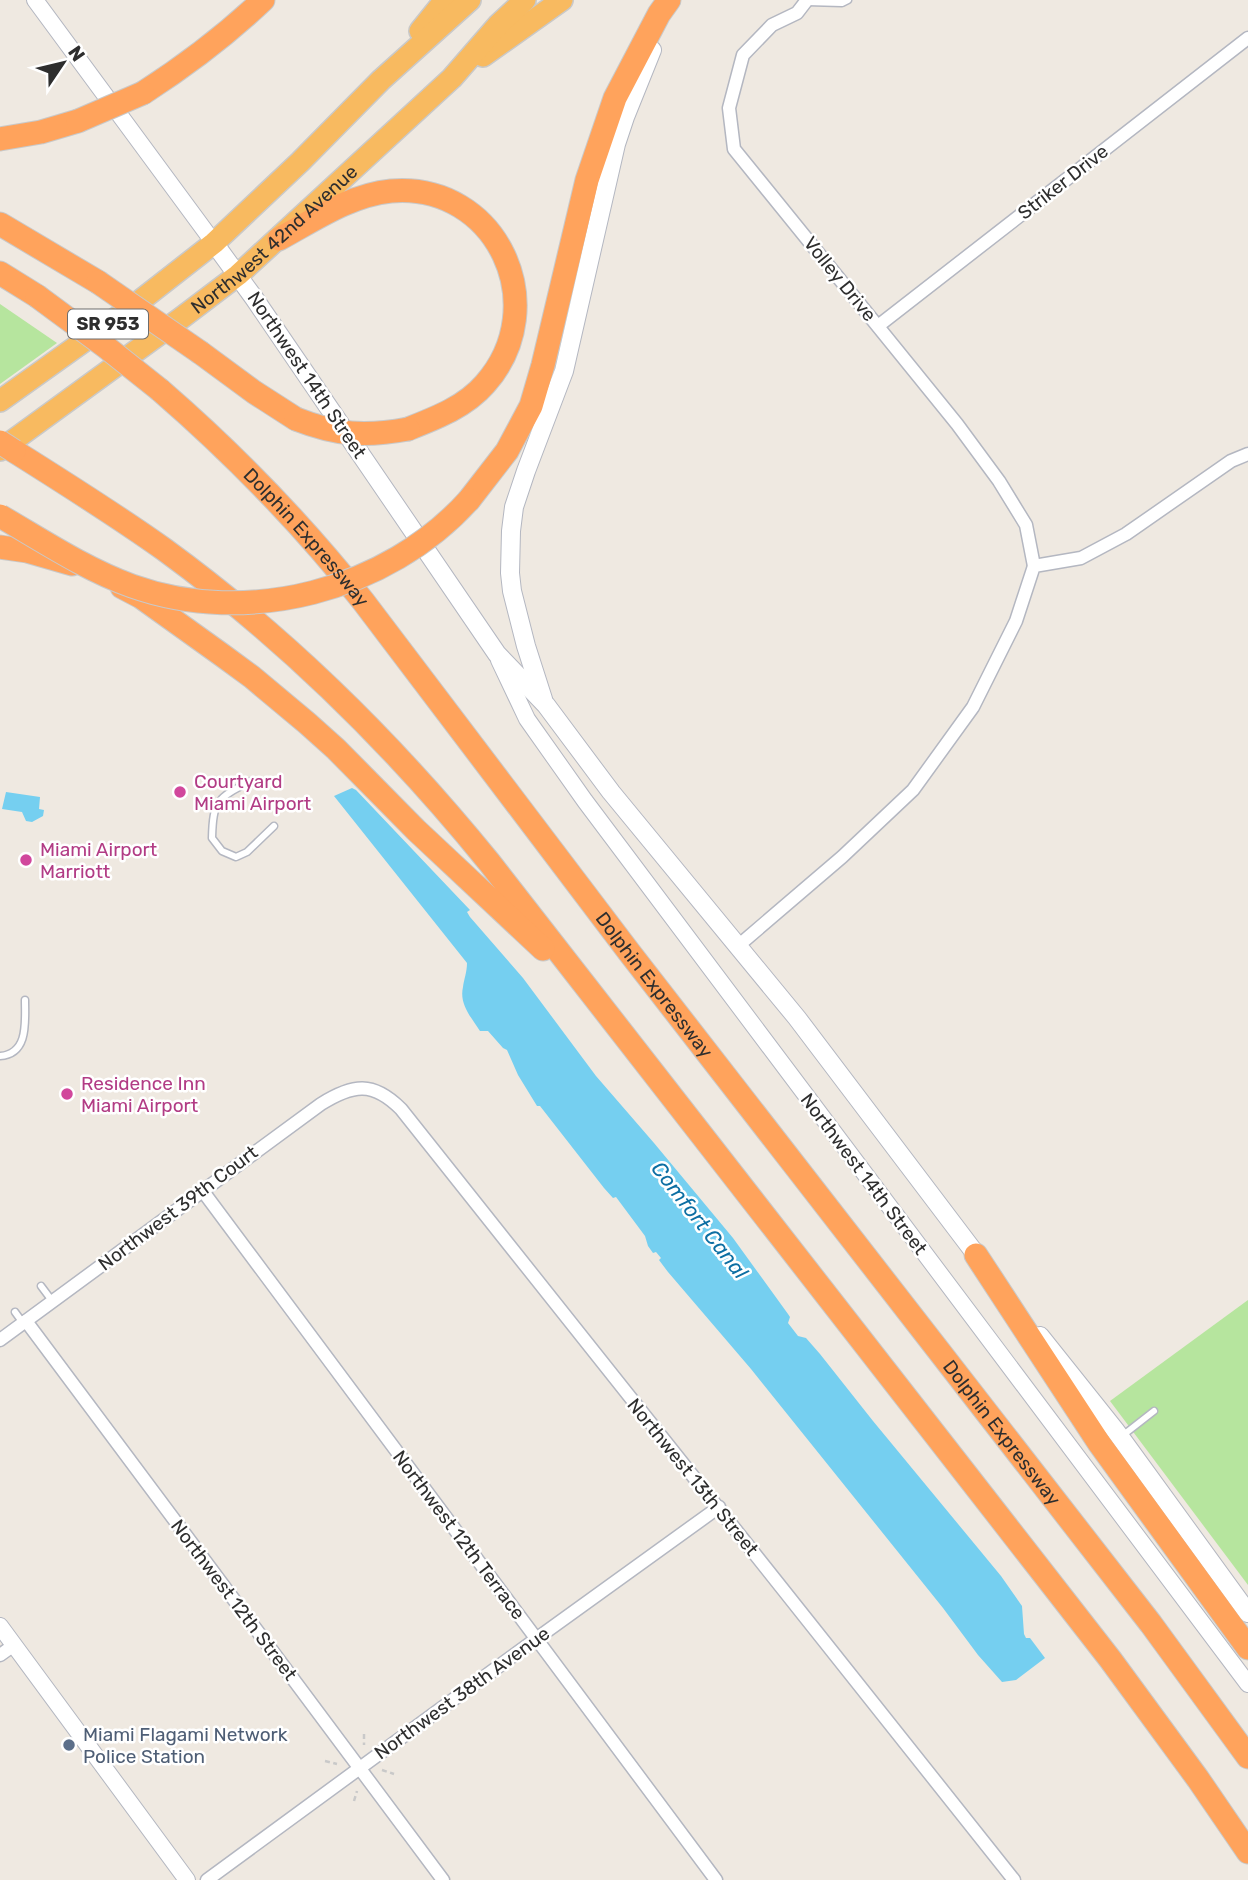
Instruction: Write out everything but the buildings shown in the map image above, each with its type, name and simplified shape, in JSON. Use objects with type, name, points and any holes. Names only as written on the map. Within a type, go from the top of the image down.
[{"type":"highway","points":[[0,139],[41,132],[78,121],[143,93],[206,51],[263,0]]},
{"type":"highway","points":[[381,80],[445,0]]},
{"type":"highway","name":"Northwest 42nd Avenue","points":[[0,401],[136,304],[214,243],[381,80],[470,0]]},
{"type":"highway","name":"Northwest 42nd Avenue","points":[[3,447],[238,275],[452,78],[499,24],[525,0]]},
{"type":"highway","points":[[452,78],[562,0]]},
{"type":"highway","points":[[0,516],[94,571],[133,586],[187,599],[242,602],[310,593],[370,572],[417,545],[452,518],[469,500],[507,451],[531,406],[587,180],[615,98],[669,0]]},
{"type":"highway","points":[[0,224],[98,282],[296,419],[326,429],[373,434],[408,429],[440,416],[474,394],[489,380],[506,353],[515,318],[514,290],[507,260],[491,233],[475,216],[451,201],[432,194],[403,190],[382,192],[351,201],[279,239]]},
{"type":"highway","name":"Dolphin Expressway","points":[[0,273],[37,296],[160,390],[239,461],[334,564],[629,952],[1151,1624],[1248,1757]]},
{"type":"highway","points":[[3,447],[114,514],[208,582],[342,698],[463,829],[1125,1679],[1248,1852]]},
{"type":"highway","points":[[0,547],[27,551],[76,566],[141,597],[252,677],[337,749],[416,830],[595,997]]},
{"type":"highway","points":[[976,1255],[1099,1443],[1248,1648]]},
{"type":"main road","points":[[546,705],[526,646],[512,591],[509,552],[514,507],[564,371],[625,117],[648,59],[679,0]]},
{"type":"main road","name":"Northwest 14th Street","points":[[214,243],[497,654],[546,705],[611,792],[803,1027],[976,1255],[1120,1437],[1248,1613]]},
{"type":"street","name":"Northwest 14th Street","points":[[35,0],[214,243]]},
{"type":"street","name":"Volley Drive","points":[[807,1],[797,13],[772,25],[743,55],[729,108],[734,149],[957,424],[999,481],[1026,525],[1034,566]]},
{"type":"street","name":"Striker Drive","points":[[878,326],[1248,38]]},
{"type":"street","points":[[738,946],[842,857],[913,790],[973,706],[1016,621],[1034,566],[1081,558],[1126,534],[1231,461],[1248,454]]},
{"type":"street","name":"Northwest 14th Street","points":[[497,654],[527,719],[585,801],[1248,1684]]},
{"type":"street","name":"Northwest 39th Court","points":[[0,1340],[321,1104],[344,1092],[362,1088]]},
{"type":"street","name":"Northwest 13th Street","points":[[362,1088],[382,1092],[401,1109],[1014,1880]]},
{"type":"street","name":"Northwest 12th Terrace","points":[[202,1190],[716,1880]]},
{"type":"street","name":"Northwest 12th Street","points":[[25,1322],[443,1880]]},
{"type":"street","name":"Northwest 38th Avenue","points":[[207,1880],[719,1507]]},
{"type":"street","points":[[0,1626],[187,1880]]},
{"type":"street","points":[[0,1654],[14,1645]]},
{"type":"lane","points":[[807,1],[842,3],[848,0]]},
{"type":"lane","points":[[251,781],[231,791],[216,804],[212,816],[212,838],[222,851],[236,857],[247,852],[274,826]]},
{"type":"lane","points":[[0,1056],[12,1052],[23,1039],[26,1030],[25,1000]]},
{"type":"lane","points":[[41,1286],[53,1302]]},
{"type":"lane","points":[[15,1312],[25,1322]]},
{"type":"lane","points":[[1120,1437],[1154,1411]]},
{"type":"path","points":[[364,1734],[364,1745]]},
{"type":"path","points":[[326,1761],[337,1764]]},
{"type":"path","points":[[382,1770],[394,1773]]},
{"type":"path","points":[[354,1801],[357,1791]]},
{"type":"green space","points":[[0,304],[57,343],[0,384]]},
{"type":"green space","points":[[1248,1300],[1248,1585],[1110,1401]]},
{"type":"water","name":"Comfort Canal","points":[[352,788],[470,910],[467,912],[470,917],[523,978],[596,1076],[733,1238],[790,1317],[788,1323],[798,1336],[806,1338],[820,1354],[1001,1576],[1022,1606],[1026,1638],[1030,1638],[1045,1658],[1016,1680],[1002,1682],[751,1369],[668,1272],[659,1260],[661,1258],[656,1252],[653,1253],[645,1236],[616,1197],[613,1198],[604,1188],[540,1106],[537,1106],[518,1075],[507,1050],[488,1031],[480,1031],[473,1021],[462,993],[467,963],[334,796]]},
{"type":"water","points":[[6,792],[40,797],[39,809],[44,810],[43,816],[32,822],[26,821],[22,812],[2,809]]},
{"type":"place","name":"Courtyard Miami Airport","points":[[180,792]]},
{"type":"place","name":"Miami Airport Marriott","points":[[26,860]]},
{"type":"place","name":"Residence Inn Miami Airport","points":[[67,1094]]},
{"type":"place","name":"Miami Flagami Network Police Station","points":[[69,1745]]}]
